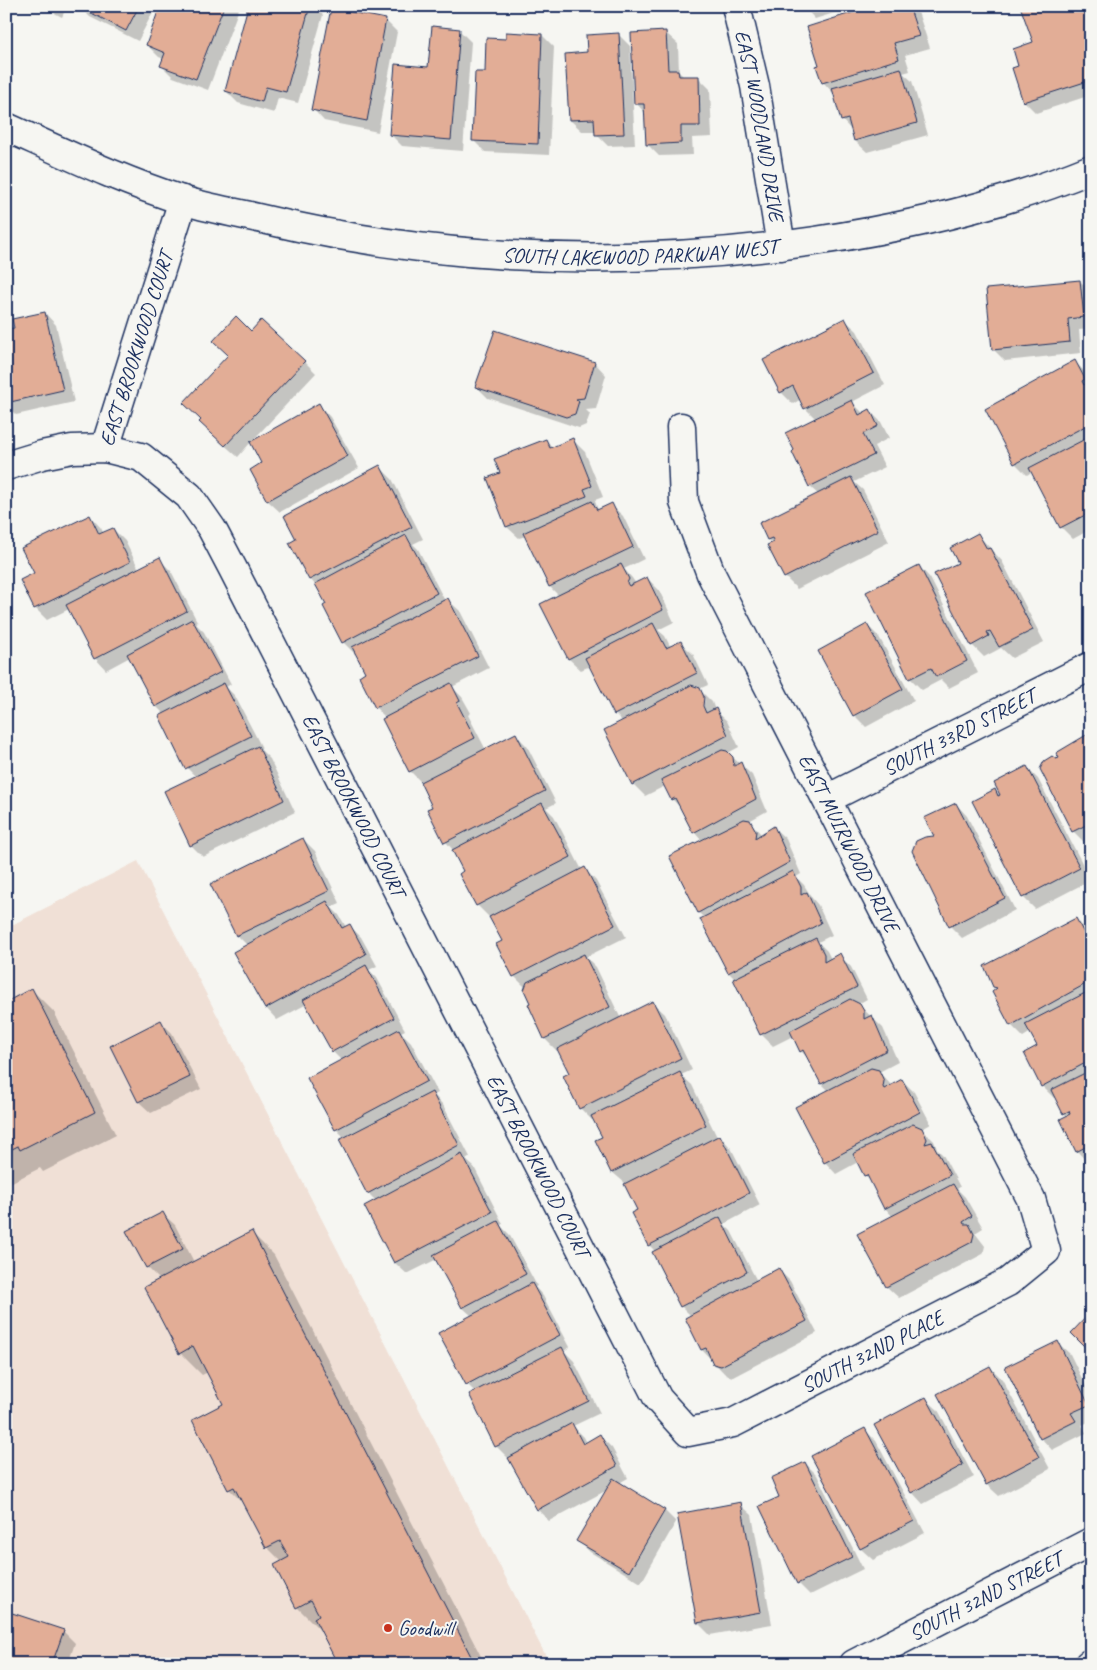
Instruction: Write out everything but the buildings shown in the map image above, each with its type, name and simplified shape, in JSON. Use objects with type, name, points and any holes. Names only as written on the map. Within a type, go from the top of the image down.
[{"type":"street","name":"EAST WOODLAND DRIVE","points":[[736,6],[755,86],[781,246]]},
{"type":"street","name":"SOUTH LAKEWOOD PARKWAY WEST","points":[[6,127],[110,173],[183,200],[289,226],[358,239],[442,250],[529,257],[620,258],[722,253],[848,236],[919,223],[969,210],[1058,182],[1091,169]]},
{"type":"street","name":"EAST BROOKWOOD COURT","points":[[183,200],[105,448],[140,457],[188,496],[212,529],[658,1399],[688,1432]]},
{"type":"street","name":"EAST MUIRWOOD DRIVE","points":[[681,427],[684,502],[711,574],[1031,1199],[1046,1251]]},
{"type":"street","points":[[6,466],[42,455],[72,449],[105,448]]},
{"type":"street","name":"SOUTH 33RD STREET","points":[[827,799],[1091,666]]},
{"type":"street","name":"SOUTH 32ND PLACE","points":[[688,1432],[733,1424],[1008,1282],[1046,1251]]},
{"type":"street","name":"SOUTH 32ND STREET","points":[[854,1664],[1091,1542]]},
{"type":"shaded area","points":[[138,861],[550,1664],[6,1664],[6,928]]},
{"type":"place","name":"Goodwill","points":[[388,1628]]}]
